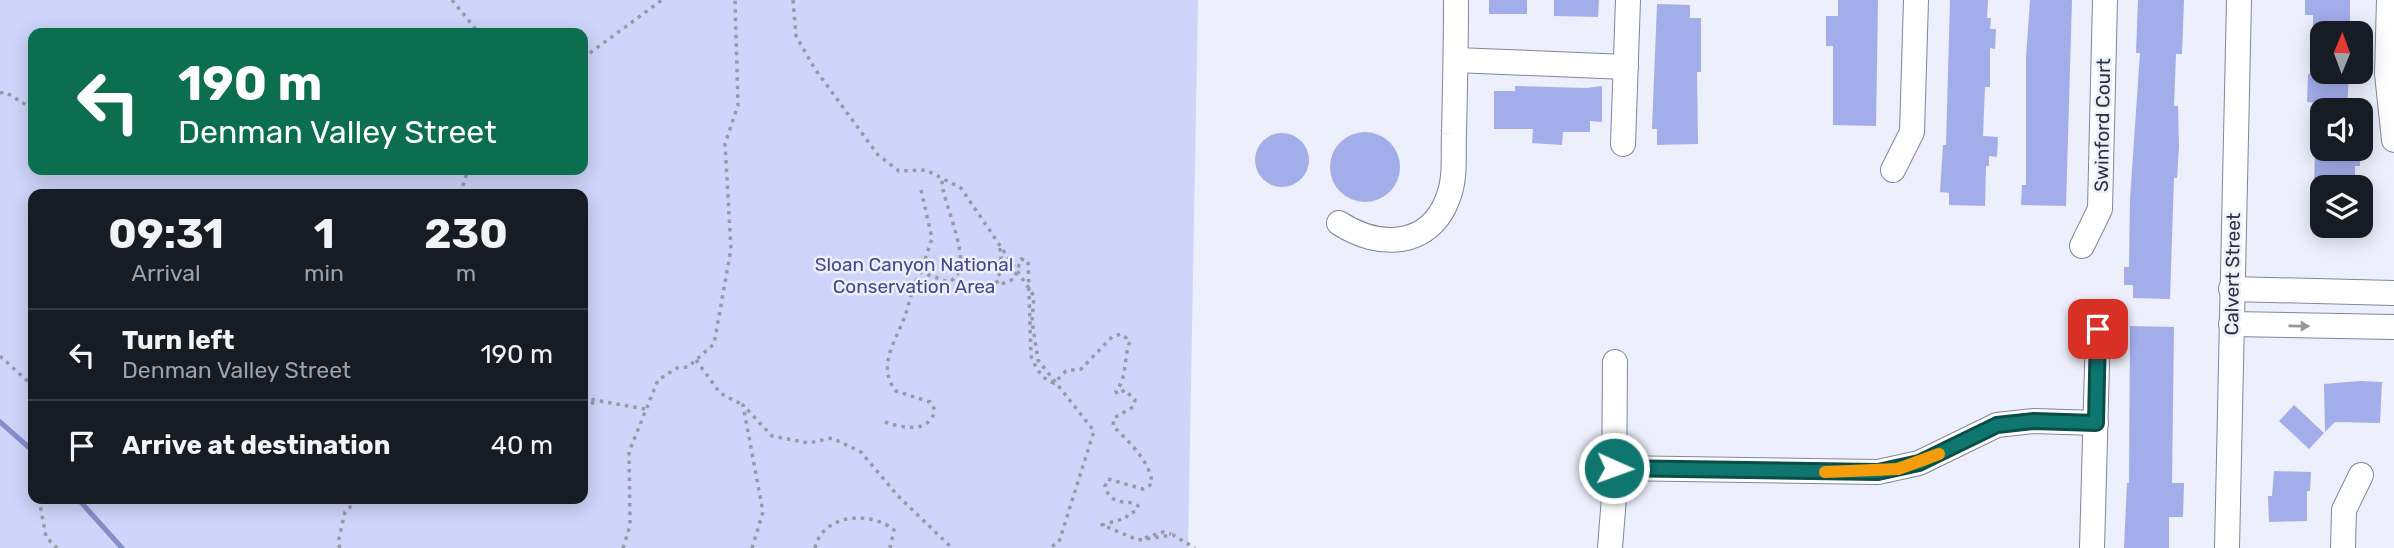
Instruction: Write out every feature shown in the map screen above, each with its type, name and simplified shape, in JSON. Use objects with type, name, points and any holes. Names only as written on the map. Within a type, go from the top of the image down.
[{"type":"street","points":[[1339,223],[1354,233],[1391,242],[1413,238],[1430,228],[1443,212],[1453,177],[1457,0]]},
{"type":"street","points":[[1623,144],[1628,0]]},
{"type":"street","points":[[1893,170],[1912,132],[1916,0]]},
{"type":"street","name":"Swinford Court","points":[[2082,246],[2100,209],[2105,0]]},
{"type":"street","name":"Calvert Street","points":[[2227,548],[2239,0]]},
{"type":"street","points":[[2390,7],[2388,97],[2394,140]]},
{"type":"street","points":[[1456,60],[1626,67]]},
{"type":"street","points":[[2231,289],[2394,293]]},
{"type":"street","points":[[2231,324],[2394,327]]},
{"type":"street","points":[[2092,548],[2098,329]]},
{"type":"street","points":[[1610,548],[1615,362]]},
{"type":"street","points":[[1614,468],[1878,472],[1919,463],[1997,425],[2034,421],[2096,423]]},
{"type":"street","points":[[2343,548],[2344,510],[2361,475]]},
{"type":"path","points":[[452,0],[475,28]]},
{"type":"path","points":[[588,54],[662,0]]},
{"type":"path","points":[[623,548],[629,526],[629,452],[645,409],[658,380],[677,368],[688,367],[714,344],[731,250],[725,144],[738,105],[735,0]]},
{"type":"path","points":[[793,0],[796,36],[815,69],[878,155],[899,171],[926,170],[961,188],[1034,296],[1032,321],[1038,360],[1094,431],[1059,542],[1049,548]]},
{"type":"path","points":[[0,93],[5,92],[28,105]]},
{"type":"path","points":[[921,272],[948,282],[952,281],[961,267],[953,217],[945,204],[942,178]]},
{"type":"path","points":[[885,422],[914,428],[925,425],[935,410],[930,402],[897,391],[888,375],[891,341],[905,314],[911,290],[921,272],[932,238],[921,190]]},
{"type":"path","points":[[1000,248],[1002,269],[996,283],[1011,281],[1021,259],[1026,260],[1028,289]]},
{"type":"path","points":[[1054,383],[1066,372],[1081,369],[1112,337],[1121,334],[1128,337],[1130,341],[1123,357],[1125,370],[1116,391],[1117,394],[1125,390],[1135,400],[1133,407],[1114,418],[1113,426],[1138,452],[1152,477],[1152,484],[1143,489],[1108,479],[1105,486],[1112,498],[1119,503],[1135,503],[1138,506],[1136,512],[1128,514],[1126,519],[1102,526],[1143,540],[1172,535],[1195,548]]},
{"type":"path","points":[[0,356],[28,381]]},
{"type":"path","points":[[696,360],[720,393],[743,405],[772,436],[809,443],[832,438],[862,452],[898,496],[952,548]]},
{"type":"path","points":[[588,399],[645,409]]},
{"type":"path","points":[[588,405],[597,402]]},
{"type":"path","points":[[743,405],[763,512],[752,548]]},
{"type":"path","points":[[40,504],[46,537],[57,548]]},
{"type":"path","points":[[340,548],[338,543],[345,512],[353,504]]},
{"type":"path","points":[[814,548],[826,530],[841,520],[855,518],[882,520],[894,530],[890,548]]},
{"type":"green space","name":"Sloan Canyon National Conservation Area","points":[[0,0],[1198,0],[1188,548],[0,548]]},
{"type":"building","points":[[1489,0],[1527,0],[1527,14],[1489,14]]},
{"type":"building","points":[[1554,0],[1599,0],[1598,17],[1554,16]]},
{"type":"building","points":[[1838,0],[1878,0],[1876,126],[1833,125],[1833,46],[1826,46],[1826,16],[1838,16]]},
{"type":"building","points":[[1950,0],[1988,0],[1987,18],[1991,18],[1990,29],[1996,29],[1995,49],[1990,48],[1990,87],[1985,87],[1983,136],[1998,137],[1997,157],[1989,156],[1989,166],[1986,166],[1985,206],[1949,205],[1949,193],[1940,192],[1943,145],[1946,145]]},
{"type":"building","points":[[2030,0],[2072,0],[2066,206],[2021,205],[2022,185],[2026,185],[2026,58]]},
{"type":"building","points":[[2138,0],[2184,0],[2182,54],[2176,54],[2174,106],[2178,106],[2179,147],[2177,178],[2174,178],[2170,299],[2133,298],[2133,285],[2124,285],[2124,267],[2129,267],[2130,199],[2140,53],[2136,53]]},
{"type":"building","points":[[2305,0],[2350,0],[2350,21],[2313,21],[2313,15],[2305,15]]},
{"type":"building","points":[[1657,4],[1690,5],[1690,18],[1701,18],[1701,72],[1697,72],[1698,144],[1657,145],[1657,129],[1652,129]]},
{"type":"building","points":[[2310,73],[2310,84],[2348,84],[2348,98],[2310,98],[2310,102],[2307,102]]},
{"type":"building","points":[[1515,86],[1602,86],[1602,122],[1590,121],[1590,132],[1563,132],[1562,145],[1532,143],[1533,129],[1494,129],[1494,91],[1515,91]]},
{"type":"building","points":[[1372,132],[1385,138],[1394,147],[1398,153],[1398,181],[1390,192],[1379,200],[1358,202],[1340,192],[1332,181],[1330,160],[1340,142],[1351,134]]},
{"type":"building","points":[[1287,133],[1297,137],[1305,145],[1309,160],[1305,175],[1297,183],[1277,187],[1267,183],[1259,175],[1255,155],[1259,145],[1267,137]]},
{"type":"building","points":[[2315,161],[2360,161],[2360,166],[2355,166],[2355,175],[2314,175]]},
{"type":"building","points":[[2130,326],[2174,327],[2172,483],[2184,483],[2183,517],[2169,517],[2169,548],[2124,548],[2129,483]]},
{"type":"building","points":[[2382,382],[2380,423],[2335,422],[2325,432],[2324,384]]},
{"type":"building","points":[[2294,405],[2324,433],[2309,449],[2279,421]]},
{"type":"building","points":[[2274,471],[2311,472],[2310,491],[2307,491],[2307,521],[2269,522],[2268,496],[2272,496]]},
{"type":"waterway","points":[[0,422],[28,447]]},
{"type":"waterway","points":[[82,504],[122,548]]},
{"type":"slow traffic","points":[[1825,472],[1878,472],[1898,469],[1939,454]]},
{"type":"route","points":[[1614,468],[1878,472],[1919,463],[1980,431],[2010,422],[2096,423],[2098,329]]}]
